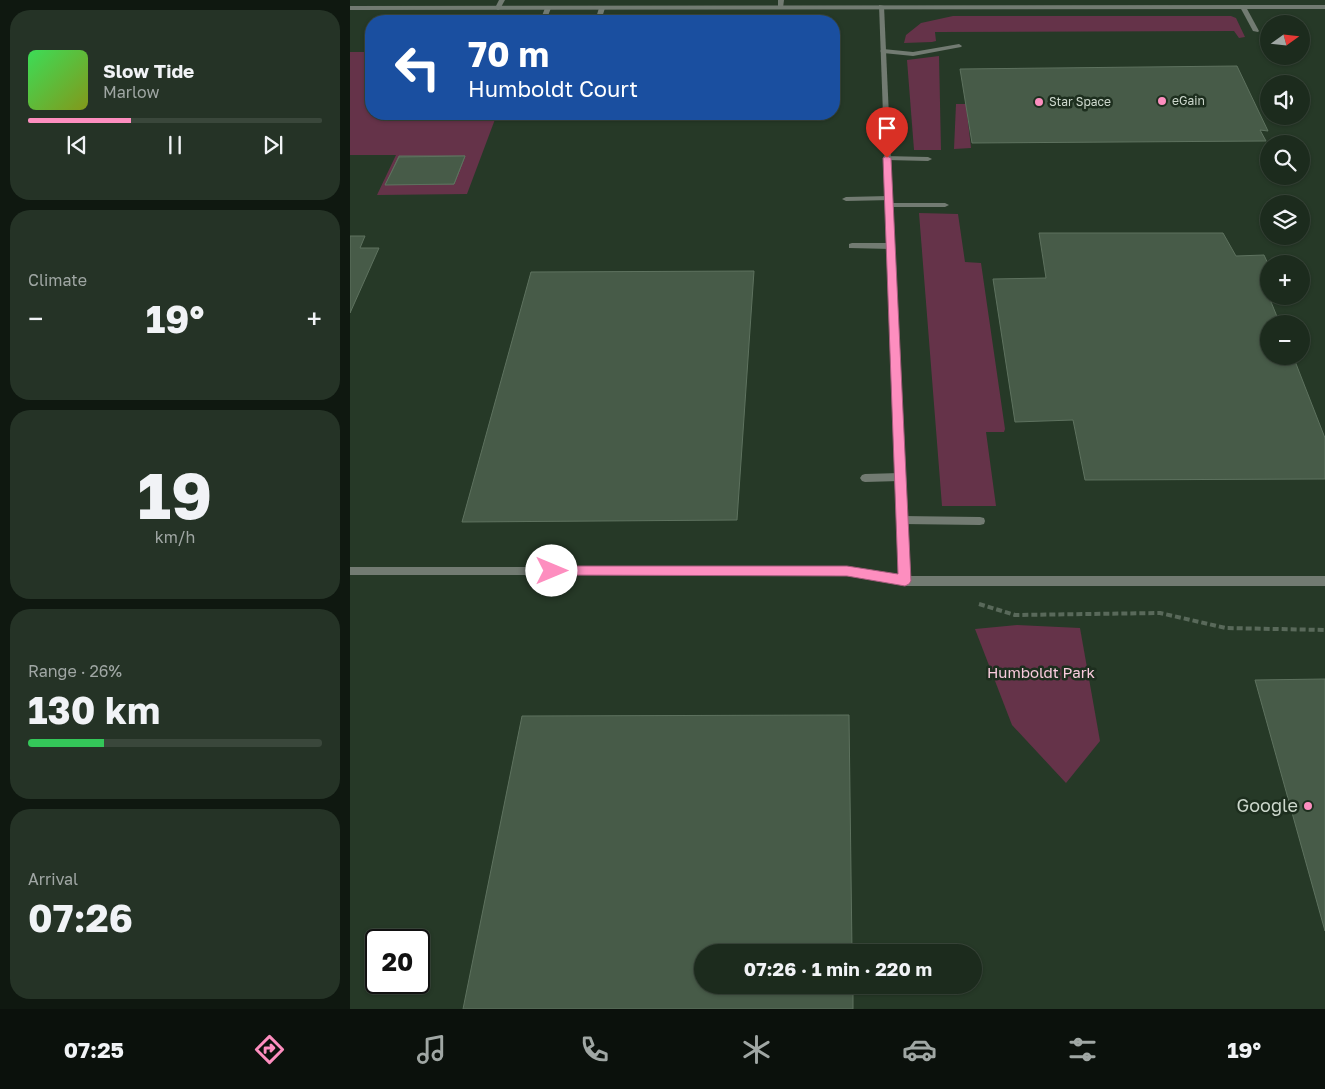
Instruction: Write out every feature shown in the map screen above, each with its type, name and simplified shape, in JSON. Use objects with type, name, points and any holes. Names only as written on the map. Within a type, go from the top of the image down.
[{"type":"street","points":[[498,8],[502,0]]},
{"type":"street","points":[[350,8],[602,8],[781,3],[881,6],[1325,7]]},
{"type":"street","points":[[881,6],[905,581]]},
{"type":"street","points":[[1243,7],[1256,31]]},
{"type":"street","points":[[545,15],[548,8]]},
{"type":"street","points":[[600,15],[602,8]]},
{"type":"street","points":[[882,51],[920,53],[959,46]]},
{"type":"street","points":[[887,158],[928,159]]},
{"type":"street","points":[[846,198],[945,204]]},
{"type":"street","points":[[852,246],[891,246]]},
{"type":"street","points":[[865,478],[900,477]]},
{"type":"street","points":[[902,520],[980,521]]},
{"type":"street","points":[[350,571],[847,571],[905,581],[1325,581]]},
{"type":"path","points":[[969,600],[1015,615],[1160,614],[1226,628],[1325,630]]},
{"type":"green space","points":[[953,16],[1231,16],[1236,18],[1245,37],[1239,38],[1234,31],[935,32],[936,41],[904,43],[906,35],[921,23]]},
{"type":"green space","points":[[350,52],[365,52],[365,120],[495,120],[467,194],[377,195],[396,155],[350,155]]},
{"type":"green space","points":[[939,56],[941,150],[914,150],[907,60]]},
{"type":"green space","points":[[956,104],[966,104],[971,148],[954,149]]},
{"type":"green space","points":[[919,213],[958,214],[965,262],[981,263],[1005,429],[1004,432],[986,432],[996,506],[942,506]]},
{"type":"green space","name":"Humboldt Park","points":[[1017,625],[1080,628],[1100,741],[1066,783],[1012,725],[975,629]]},
{"type":"building","points":[[1237,66],[1260,114],[1260,125],[1265,125],[1268,131],[1260,130],[1263,135],[1260,135],[1260,141],[972,143],[960,69]]},
{"type":"building","points":[[399,156],[465,156],[454,184],[386,184]]},
{"type":"building","points":[[465,156],[454,184],[385,185],[399,157]]},
{"type":"building","points":[[1039,233],[1223,233],[1236,256],[1260,255],[1260,305],[1272,305],[1276,315],[1260,315],[1260,365],[1297,365],[1325,438],[1325,479],[1085,480],[1073,420],[1015,422],[993,279],[1046,278]]},
{"type":"building","points":[[350,236],[365,236],[360,248],[379,248],[350,313]]},
{"type":"building","points":[[754,271],[737,520],[462,522],[531,272]]},
{"type":"building","name":"Google","points":[[1325,679],[1325,931],[1255,680]]},
{"type":"building","points":[[849,715],[852,944],[694,944],[694,994],[853,994],[853,1009],[463,1009],[522,716]]},
{"type":"place","name":"eGain","points":[[1162,101]]},
{"type":"place","name":"Star Space","points":[[1039,102]]},
{"type":"place","name":"Google","points":[[1308,806]]},
{"type":"route","points":[[552,571],[847,571],[905,581],[887,158]]}]
